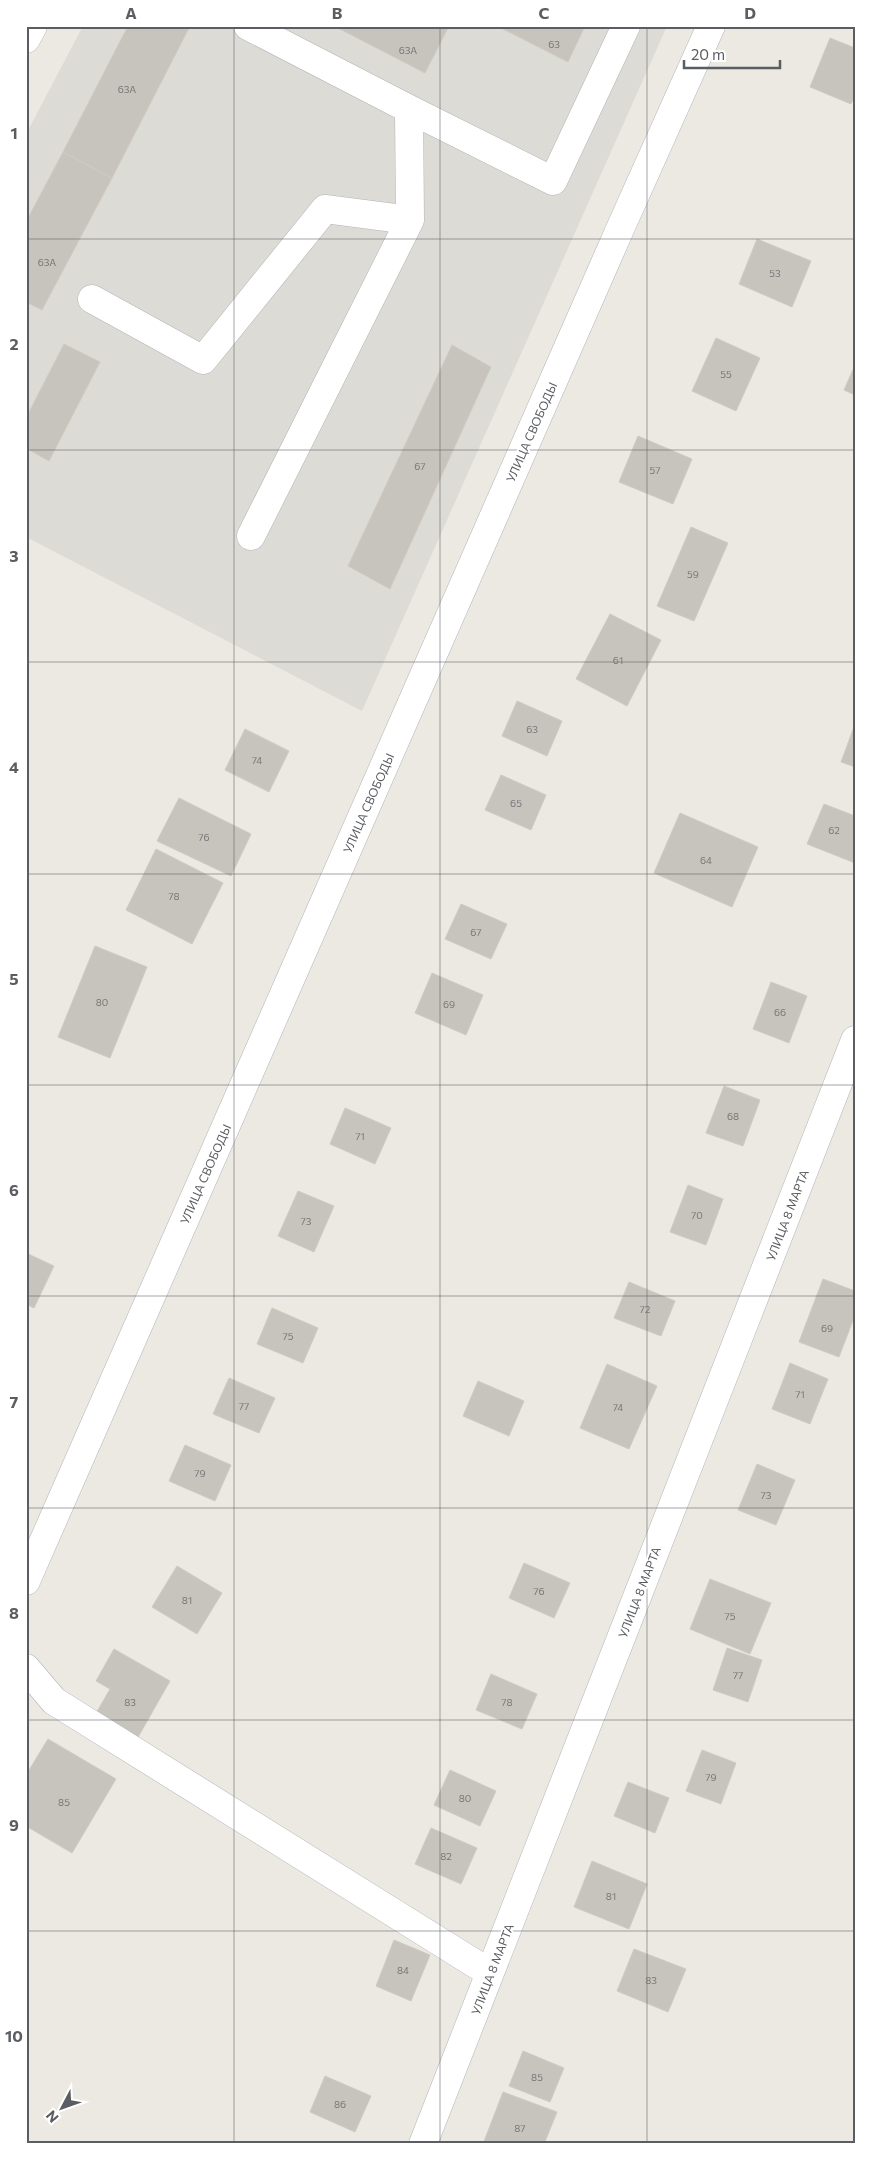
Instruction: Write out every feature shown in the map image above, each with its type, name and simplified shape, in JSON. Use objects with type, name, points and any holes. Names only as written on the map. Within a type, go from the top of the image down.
[{"type":"street","points":[[26,39],[33,26]]},
{"type":"street","points":[[248,26],[553,181],[626,26]]},
{"type":"street","name":"УЛИЦА СВОБОДЫ","points":[[26,1581],[711,26]]},
{"type":"street","points":[[251,536],[410,220],[409,109]]},
{"type":"street","points":[[92,299],[203,360],[325,209],[410,220]]},
{"type":"street","name":"УЛИЦА 8 МАРТА","points":[[423,2144],[855,1040]]},
{"type":"street","points":[[26,1668],[54,1701],[490,1973]]},
{"type":"shaded area","points":[[83,26],[667,26],[362,711],[26,537],[26,134]]},
{"type":"building","points":[[128,26],[190,26],[112,178],[63,152]]},
{"type":"building","points":[[334,26],[449,26],[425,73]]},
{"type":"building","points":[[497,26],[585,26],[568,62]]},
{"type":"building","points":[[830,38],[855,48],[855,95],[851,104],[810,87]]},
{"type":"building","points":[[63,152],[112,178],[42,310],[26,302],[26,222]]},
{"type":"building","points":[[757,239],[811,261],[792,307],[739,284]]},
{"type":"building","points":[[716,338],[760,358],[736,411],[692,391]]},
{"type":"building","points":[[64,344],[100,362],[49,461],[26,448],[26,418]]},
{"type":"building","points":[[452,345],[491,367],[390,589],[348,566]]},
{"type":"building","points":[[855,365],[855,395],[844,390]]},
{"type":"building","points":[[638,436],[692,459],[673,504],[619,482]]},
{"type":"building","points":[[691,527],[728,543],[694,621],[657,606]]},
{"type":"building","points":[[610,614],[661,640],[627,706],[576,679]]},
{"type":"building","points":[[517,701],[562,721],[547,756],[502,736]]},
{"type":"building","points":[[855,724],[855,767],[841,762]]},
{"type":"building","points":[[245,729],[289,751],[269,792],[225,770]]},
{"type":"building","points":[[501,775],[546,795],[531,830],[485,810]]},
{"type":"building","points":[[179,798],[251,834],[231,876],[157,841]]},
{"type":"building","points":[[824,804],[855,816],[855,863],[807,844]]},
{"type":"building","points":[[680,813],[758,847],[732,907],[654,873]]},
{"type":"building","points":[[156,849],[223,883],[192,944],[126,910]]},
{"type":"building","points":[[461,904],[507,924],[491,959],[445,939]]},
{"type":"building","points":[[95,946],[147,967],[110,1058],[58,1037]]},
{"type":"building","points":[[432,973],[483,995],[466,1035],[415,1013]]},
{"type":"building","points":[[771,982],[807,996],[789,1043],[753,1029]]},
{"type":"building","points":[[724,1086],[760,1100],[743,1146],[706,1133]]},
{"type":"building","points":[[345,1108],[391,1128],[375,1164],[330,1144]]},
{"type":"building","points":[[688,1185],[723,1199],[706,1245],[670,1232]]},
{"type":"building","points":[[298,1191],[334,1206],[314,1252],[278,1236]]},
{"type":"building","points":[[26,1253],[54,1266],[34,1308],[26,1304]]},
{"type":"building","points":[[823,1279],[855,1291],[855,1315],[839,1357],[799,1342]]},
{"type":"building","points":[[629,1282],[675,1301],[661,1336],[614,1318]]},
{"type":"building","points":[[272,1308],[318,1328],[303,1363],[257,1344]]},
{"type":"building","points":[[790,1363],[828,1379],[810,1424],[772,1409]]},
{"type":"building","points":[[607,1364],[657,1386],[629,1449],[580,1428]]},
{"type":"building","points":[[229,1378],[275,1398],[259,1433],[213,1414]]},
{"type":"building","points":[[478,1381],[524,1401],[509,1436],[463,1416]]},
{"type":"building","points":[[185,1445],[231,1465],[215,1501],[169,1481]]},
{"type":"building","points":[[757,1464],[795,1480],[776,1525],[738,1510]]},
{"type":"building","points":[[524,1563],[570,1583],[554,1618],[509,1598]]},
{"type":"building","points":[[177,1566],[222,1593],[197,1634],[152,1607]]},
{"type":"building","points":[[710,1579],[771,1603],[750,1654],[690,1629]]},
{"type":"building","points":[[727,1648],[762,1660],[748,1702],[713,1690]]},
{"type":"building","points":[[114,1649],[170,1681],[137,1739],[95,1715],[110,1689],[96,1681]]},
{"type":"building","points":[[491,1674],[537,1694],[522,1729],[476,1710]]},
{"type":"building","points":[[48,1739],[116,1779],[72,1853],[26,1826],[26,1775]]},
{"type":"building","points":[[702,1750],[736,1763],[721,1804],[686,1791]]},
{"type":"building","points":[[450,1770],[496,1791],[480,1826],[434,1805]]},
{"type":"building","points":[[628,1782],[669,1798],[655,1833],[614,1816]]},
{"type":"building","points":[[431,1828],[477,1848],[461,1884],[415,1864]]},
{"type":"building","points":[[592,1861],[647,1884],[629,1929],[574,1907]]},
{"type":"building","points":[[394,1940],[430,1955],[411,2001],[376,1986]]},
{"type":"building","points":[[634,1949],[686,1969],[668,2012],[617,1991]]},
{"type":"building","points":[[523,2051],[564,2068],[550,2102],[509,2086]]},
{"type":"building","points":[[325,2076],[371,2096],[355,2132],[310,2112]]},
{"type":"building","points":[[503,2092],[557,2112],[544,2144],[483,2144]]}]
